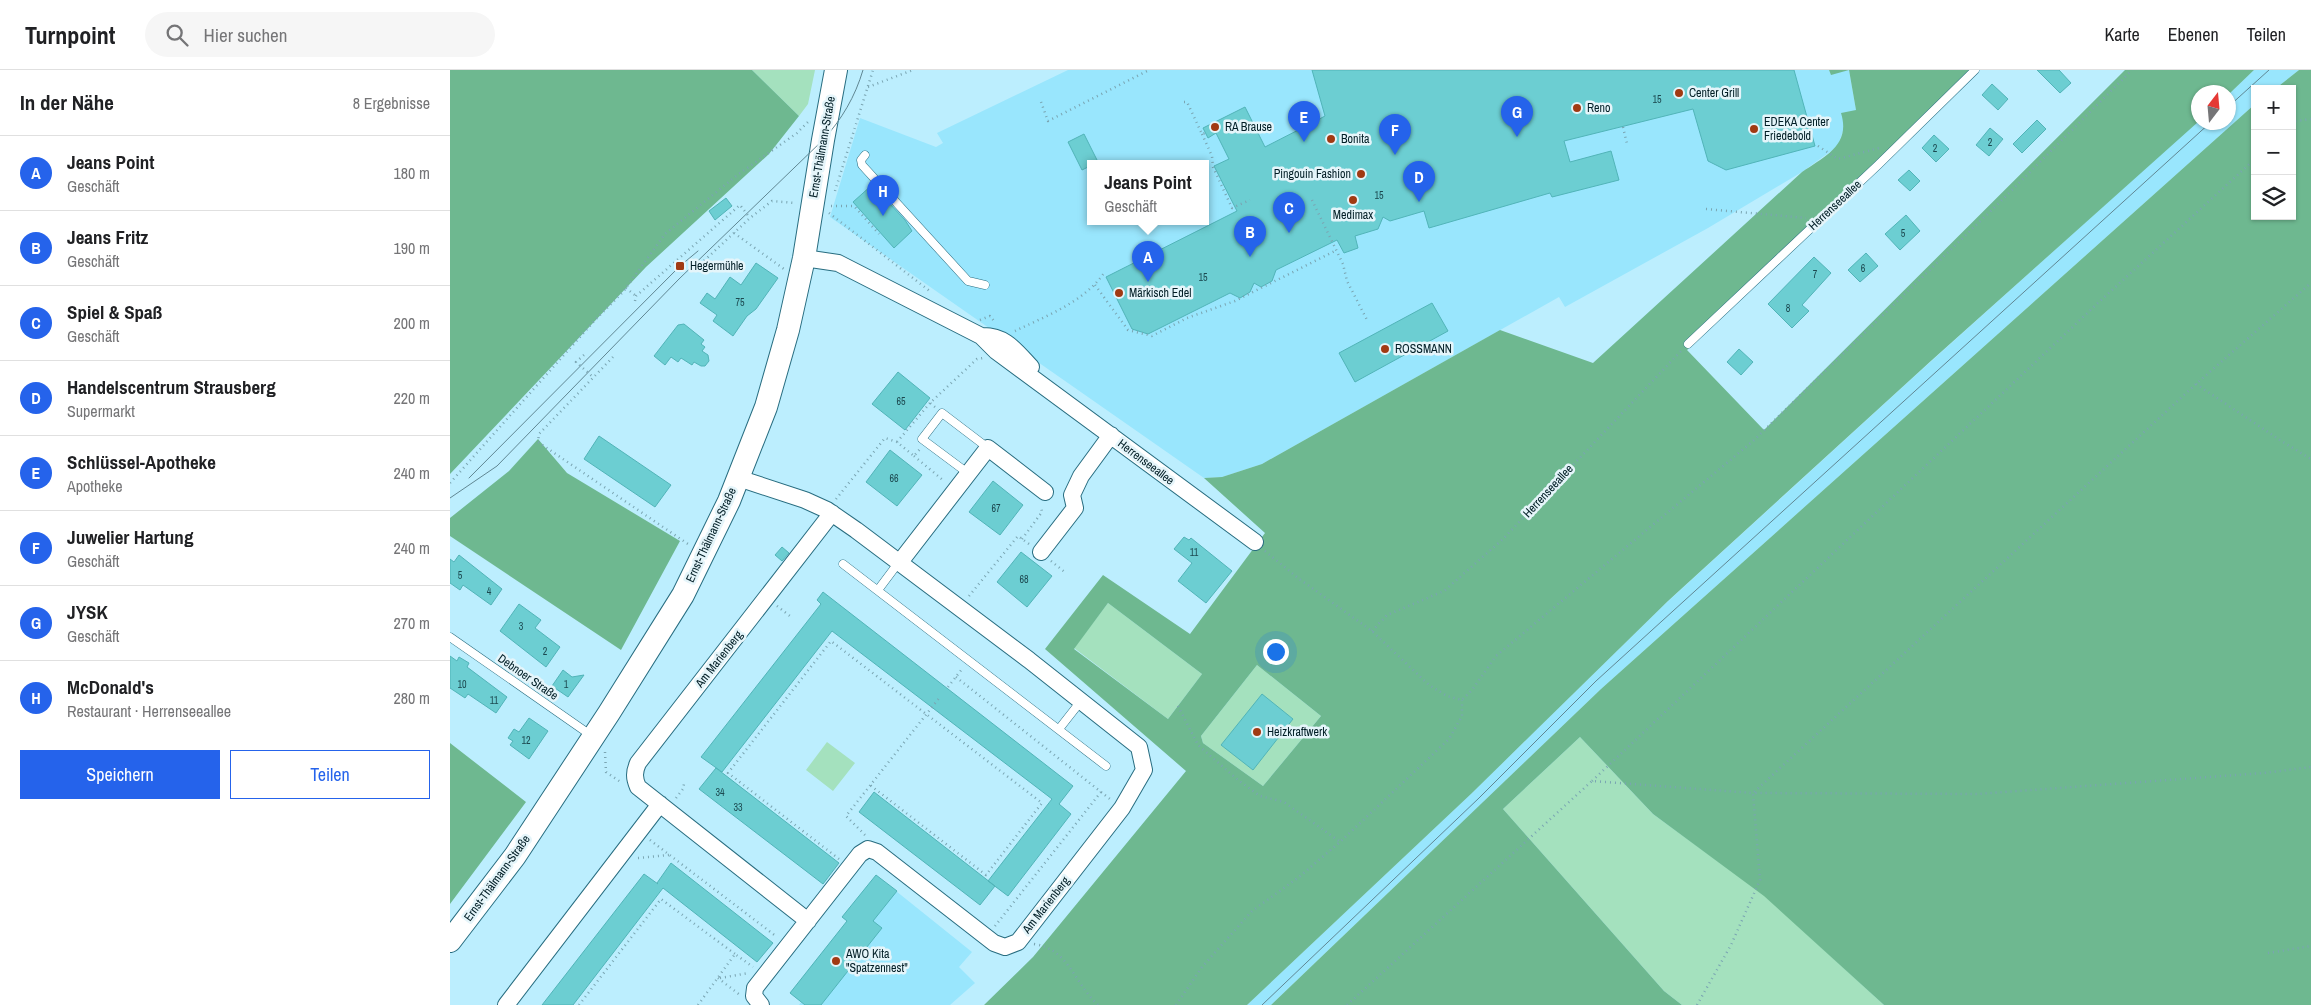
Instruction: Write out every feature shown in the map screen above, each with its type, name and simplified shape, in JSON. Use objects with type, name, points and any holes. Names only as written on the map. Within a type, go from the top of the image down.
[{"type":"main road","name":"Ernst-Thälmann-Straße","points":[[450,941],[515,856],[596,733],[683,595],[738,478],[766,407],[788,330],[795,264],[836,70]]},
{"type":"street","name":"Herrenseeallee","points":[[795,264],[838,263],[995,335],[1074,408],[1255,542]]},
{"type":"street","points":[[1041,552],[1075,508],[1072,495],[1081,476],[1111,435]]},
{"type":"street","points":[[900,562],[988,448],[1041,497]]},
{"type":"street","name":"Am Marienberg","points":[[738,478],[832,508],[1139,747],[1144,770],[1122,808],[1018,942],[1005,947],[986,938],[877,852],[868,849]]},
{"type":"street","name":"Am Marienberg","points":[[634,780],[638,763],[832,508]]},
{"type":"street","points":[[634,780],[638,787],[808,921]]},
{"type":"street","points":[[506,1005],[660,804]]},
{"type":"street","points":[[757,1000],[756,988],[860,854],[868,849]]},
{"type":"lane","name":"Herrenseeallee","points":[[1688,344],[1900,144],[1975,70]]},
{"type":"lane","points":[[865,155],[861,160],[862,165],[968,281],[985,285]]},
{"type":"lane","points":[[969,474],[922,440],[942,413],[988,448]]},
{"type":"lane","points":[[878,590],[900,562]]},
{"type":"lane","points":[[843,564],[1106,766]]},
{"type":"lane","name":"Debnoer Straße","points":[[450,637],[596,733]]},
{"type":"lane","points":[[1059,729],[1081,701]]},
{"type":"path","points":[[873,70],[828,213],[932,293]]},
{"type":"path","points":[[868,87],[913,70]]},
{"type":"path","points":[[1042,102],[1048,121],[1149,70]]},
{"type":"path","points":[[1176,1005],[1202,967],[1252,911],[1298,877],[1340,842],[1449,739],[1462,716],[1462,700],[1472,690],[1496,656],[1753,441],[2001,201],[2132,70]]},
{"type":"path","points":[[1184,102],[1187,102],[1203,133],[1212,156],[1213,167],[1232,208],[1250,200]]},
{"type":"path","points":[[2296,121],[2311,119]]},
{"type":"path","points":[[450,483],[626,288],[665,234],[736,176],[797,134],[810,120]]},
{"type":"path","points":[[1623,127],[1627,144]]},
{"type":"path","points":[[1818,146],[1838,158],[1900,144]]},
{"type":"path","points":[[1347,1005],[1592,781],[2099,302],[2251,163]]},
{"type":"path","points":[[1312,200],[1337,250],[1347,281],[1366,320]]},
{"type":"path","points":[[693,271],[750,218],[772,201],[795,203]]},
{"type":"path","points":[[635,301],[636,296],[740,204],[750,218]]},
{"type":"path","points":[[830,206],[854,206],[878,234]]},
{"type":"path","points":[[1706,209],[1820,220]]},
{"type":"path","points":[[734,233],[795,264]]},
{"type":"path","points":[[1096,285],[1128,330],[1152,336],[1186,318],[1235,302],[1337,250]]},
{"type":"path","points":[[898,442],[930,403],[977,359],[988,356],[1000,340],[1056,311],[1096,285],[1104,273]]},
{"type":"path","points":[[1753,793],[2196,384],[2311,283]]},
{"type":"path","points":[[626,288],[636,296]]},
{"type":"path","points":[[979,328],[990,316],[1000,340]]},
{"type":"path","name":"Herrenseeallee","points":[[1372,630],[1387,615],[1444,591],[1502,540],[1688,344]]},
{"type":"path","points":[[584,355],[576,362],[593,378]]},
{"type":"path","points":[[613,357],[539,434],[538,442],[692,546]]},
{"type":"path","points":[[2196,384],[2282,442],[2311,458]]},
{"type":"path","points":[[930,403],[942,413]]},
{"type":"path","points":[[832,508],[885,438],[898,442],[956,491]]},
{"type":"path","points":[[914,456],[925,442]]},
{"type":"path","points":[[1022,539],[1042,512],[1041,497]]},
{"type":"path","points":[[961,608],[1018,536],[1066,573]]},
{"type":"path","points":[[1255,542],[1298,578],[1372,630],[1429,685],[1447,696],[1462,700]]},
{"type":"path","points":[[850,867],[728,773],[831,640],[1042,803],[986,874],[870,785]]},
{"type":"path","points":[[948,687],[969,660]]},
{"type":"path","points":[[956,677],[1101,792],[986,938]]},
{"type":"path","points":[[868,849],[865,832],[846,816],[940,697]]},
{"type":"path","points":[[1178,706],[1198,745],[1238,780],[1260,796],[1284,802],[1340,842]]},
{"type":"path","points":[[596,733],[604,733],[606,772],[620,783],[634,780]]},
{"type":"path","points":[[1592,781],[1753,793],[1978,794],[2263,773],[2311,767]]},
{"type":"path","points":[[1697,1005],[1731,946],[1760,880],[1753,793]]},
{"type":"path","points":[[640,831],[788,946]]},
{"type":"path","points":[[637,858],[670,854]]},
{"type":"path","points":[[579,1005],[661,899],[758,971],[718,978]]},
{"type":"path","points":[[1018,942],[1045,945],[1056,951],[1065,961],[1080,986],[1098,1005]]},
{"type":"path","points":[[2268,953],[2311,946]]},
{"type":"path","points":[[698,1005],[735,954]]},
{"type":"path","points":[[718,978],[740,995],[757,1000]]},
{"type":"shaded area","points":[[1068,70],[1829,70],[1831,74],[1849,70],[1856,110],[1845,125],[1838,146],[1802,172],[1708,228],[1565,307],[1559,297],[1262,464],[1222,477],[1204,478],[830,217],[860,118],[936,147],[943,143],[937,133]]},
{"type":"shaded area","points":[[2254,70],[2299,70],[2280,85],[2251,85],[2251,108],[2236,121],[2236,87]]},
{"type":"shaded area","points":[[2191,127],[2191,130],[2226,130],[1601,689],[1271,1005],[1247,1005],[1472,793],[1663,606]]},
{"type":"shaded area","points":[[876,875],[972,952],[959,967],[975,983],[950,1005],[799,1005],[801,1002],[790,993],[847,921],[842,917]]},
{"type":"green space","points":[[450,70],[752,70],[799,116],[769,154],[646,267],[450,474]]},
{"type":"green space","points":[[752,70],[815,70],[808,104],[799,116]]},
{"type":"green space","points":[[1829,70],[1849,70],[1831,75]]},
{"type":"green space","points":[[1849,70],[1977,70],[1687,350],[1764,430],[2125,70],[2254,70],[2236,87],[2236,85],[2191,85],[2191,128],[1932,360],[1668,601],[1472,793],[1247,1005],[984,1005],[1033,957],[1186,771],[1045,649],[1103,575],[1190,634],[1265,533],[1204,478],[1222,477],[1262,464],[1500,330],[1593,363],[1802,172],[1834,148],[1839,142],[1842,133],[1841,113],[1856,110]],"holes":[[[1108,603],[1202,674],[1168,719],[1074,649]],[[1257,665],[1321,716],[1263,786],[1203,743],[1201,736]]]},
{"type":"green space","points":[[2299,70],[2311,70],[2311,1005],[1884,1005],[1764,896],[1653,814],[1580,737],[1503,809],[1664,991],[1682,1005],[1271,1005],[1601,689],[2226,130],[2236,130],[2236,121],[2251,108],[2251,220],[2296,220],[2296,85],[2280,85]]},
{"type":"green space","points":[[538,439],[567,473],[680,541],[621,650],[450,536],[450,518],[509,471]]},
{"type":"green space","points":[[1108,603],[1202,674],[1168,719],[1074,648]]},
{"type":"green space","points":[[1257,665],[1321,716],[1263,786],[1203,743],[1201,736]]},
{"type":"green space","points":[[1580,737],[1653,814],[1764,895],[1884,1005],[1682,1005],[1664,991],[1503,809]]},
{"type":"green space","points":[[827,742],[855,763],[833,791],[806,770]]},
{"type":"green space","points":[[450,743],[526,802],[450,904]]},
{"type":"building","points":[[1312,70],[1794,70],[1815,146],[1726,170],[1708,161],[1693,109],[1564,141],[1570,162],[1611,151],[1619,180],[1552,197],[1550,193],[1429,228],[1424,211],[1390,221],[1383,217],[1378,229],[1355,236],[1358,248],[1344,253],[1337,240],[1276,270],[1272,281],[1261,287],[1254,283],[1250,292],[1240,298],[1230,293],[1148,334],[1132,329],[1106,277],[1237,211],[1214,166],[1229,159],[1216,133],[1208,138],[1203,128],[1245,107],[1265,147],[1312,123],[1325,116]]},
{"type":"building","points":[[2037,70],[2059,70],[2071,83],[2060,93]]},
{"type":"building","points":[[1992,84],[2008,99],[1998,110],[1982,95]]},
{"type":"building","points":[[2037,120],[2046,129],[2022,153],[2013,144]]},
{"type":"building","points":[[1990,128],[2003,139],[1989,156],[1976,145]]},
{"type":"building","points":[[1084,134],[1097,160],[1087,160],[1087,168],[1082,170],[1068,142]]},
{"type":"building","points":[[1934,135],[1949,149],[1936,162],[1922,148]]},
{"type":"building","points":[[1909,170],[1920,181],[1910,191],[1898,180]]},
{"type":"building","points":[[872,185],[905,220],[912,231],[894,248],[853,202]]},
{"type":"building","points":[[726,198],[732,206],[715,220],[709,211]]},
{"type":"building","points":[[1906,215],[1920,231],[1900,250],[1885,234]]},
{"type":"building","points":[[1866,253],[1878,266],[1860,282],[1848,270]]},
{"type":"building","points":[[1814,257],[1831,273],[1802,305],[1809,311],[1792,328],[1768,304]]},
{"type":"building","points":[[756,263],[778,278],[756,309],[747,316],[733,336],[713,321],[717,315],[700,303],[707,293],[715,299],[730,277],[741,285]]},
{"type":"building","points":[[1432,303],[1448,331],[1355,382],[1339,353]]},
{"type":"building","points":[[684,324],[704,340],[701,344],[705,347],[702,351],[708,355],[709,361],[705,366],[694,362],[692,365],[681,358],[678,362],[671,357],[665,365],[654,356],[678,325]]},
{"type":"building","points":[[1739,349],[1753,362],[1741,375],[1727,362]]},
{"type":"building","points":[[898,372],[930,398],[905,430],[872,404]]},
{"type":"building","points":[[599,436],[671,485],[655,507],[584,459]]},
{"type":"building","points":[[890,450],[922,475],[897,506],[866,482]]},
{"type":"building","points":[[993,481],[1023,505],[1000,535],[969,512]]},
{"type":"building","points":[[1184,537],[1189,540],[1191,538],[1232,571],[1206,603],[1178,581],[1192,563],[1174,549]]},
{"type":"building","points":[[782,547],[789,553],[782,561],[775,555]]},
{"type":"building","points":[[1021,552],[1052,576],[1027,607],[997,582]]},
{"type":"building","points":[[459,555],[502,589],[491,605],[463,585],[460,590],[450,583],[450,559],[454,562]]},
{"type":"building","points":[[823,592],[1073,786],[1059,804],[1071,814],[1008,896],[988,881],[1052,799],[832,631],[722,772],[701,757],[821,604],[817,600]]},
{"type":"building","points":[[519,604],[541,620],[535,628],[560,647],[546,667],[500,631]]},
{"type":"building","points":[[450,656],[457,661],[459,657],[469,663],[467,667],[507,697],[496,713],[468,694],[465,698],[450,688]]},
{"type":"building","points":[[563,670],[572,677],[584,675],[568,697],[552,686]]},
{"type":"building","name":"Heizkraftwerk","points":[[1262,694],[1293,719],[1253,770],[1221,745]]},
{"type":"building","points":[[529,718],[548,731],[529,759],[510,745],[513,741],[508,738],[514,729],[519,732]]},
{"type":"building","points":[[716,768],[839,863],[823,884],[699,789]]},
{"type":"building","points":[[874,792],[995,886],[980,905],[859,812]]},
{"type":"building","points":[[671,863],[773,943],[757,962],[663,888],[573,1005],[542,1005],[644,874],[658,884]]},
{"type":"building","name":"AWO Kita \"Spatzennest\"","points":[[876,875],[897,891],[873,921],[882,928],[821,1005],[805,1005],[790,993],[847,921],[842,917]]},
{"type":"tram line","points":[[450,498],[497,466],[679,279],[823,140],[847,107],[863,70]]},
{"type":"tram line","points":[[2236,100],[2269,70]]},
{"type":"tram line","points":[[1262,1005],[1479,798],[1596,681],[2202,130]]},
{"type":"tram line","points":[[469,478],[680,266],[698,251]]},
{"type":"place","name":"Center Grill","points":[[1679,93]]},
{"type":"place","name":"Reno","points":[[1577,108]]},
{"type":"place","name":"RA Brause","points":[[1215,127]]},
{"type":"place","name":"EDEKA Center Friedebold","points":[[1754,129]]},
{"type":"place","name":"JYSK","points":[[1517,137]]},
{"type":"place","name":"Bonita","points":[[1331,139]]},
{"type":"place","name":"Schlüssel-Apotheke","points":[[1304,142]]},
{"type":"place","name":"Juwelier Hartung","points":[[1395,155]]},
{"type":"place","name":"Pingouin Fashion","points":[[1361,174]]},
{"type":"place","name":"Medimax","points":[[1353,200]]},
{"type":"place","name":"Handelscentrum Strausberg","points":[[1419,202]]},
{"type":"place","name":"McDonald's","points":[[883,216]]},
{"type":"place","name":"Spiel & Spaß","points":[[1289,233]]},
{"type":"place","name":"Jeans Fritz","points":[[1250,257]]},
{"type":"place","name":"Hegermühle","points":[[680,266]]},
{"type":"place","name":"Jeans Point","points":[[1148,282]]},
{"type":"place","name":"Märkisch Edel","points":[[1119,293]]},
{"type":"place","name":"ROSSMANN","points":[[1385,349]]},
{"type":"place","name":"Heizkraftwerk","points":[[1257,732]]},
{"type":"place","name":"AWO Kita \"Spatzennest\"","points":[[836,961]]}]
